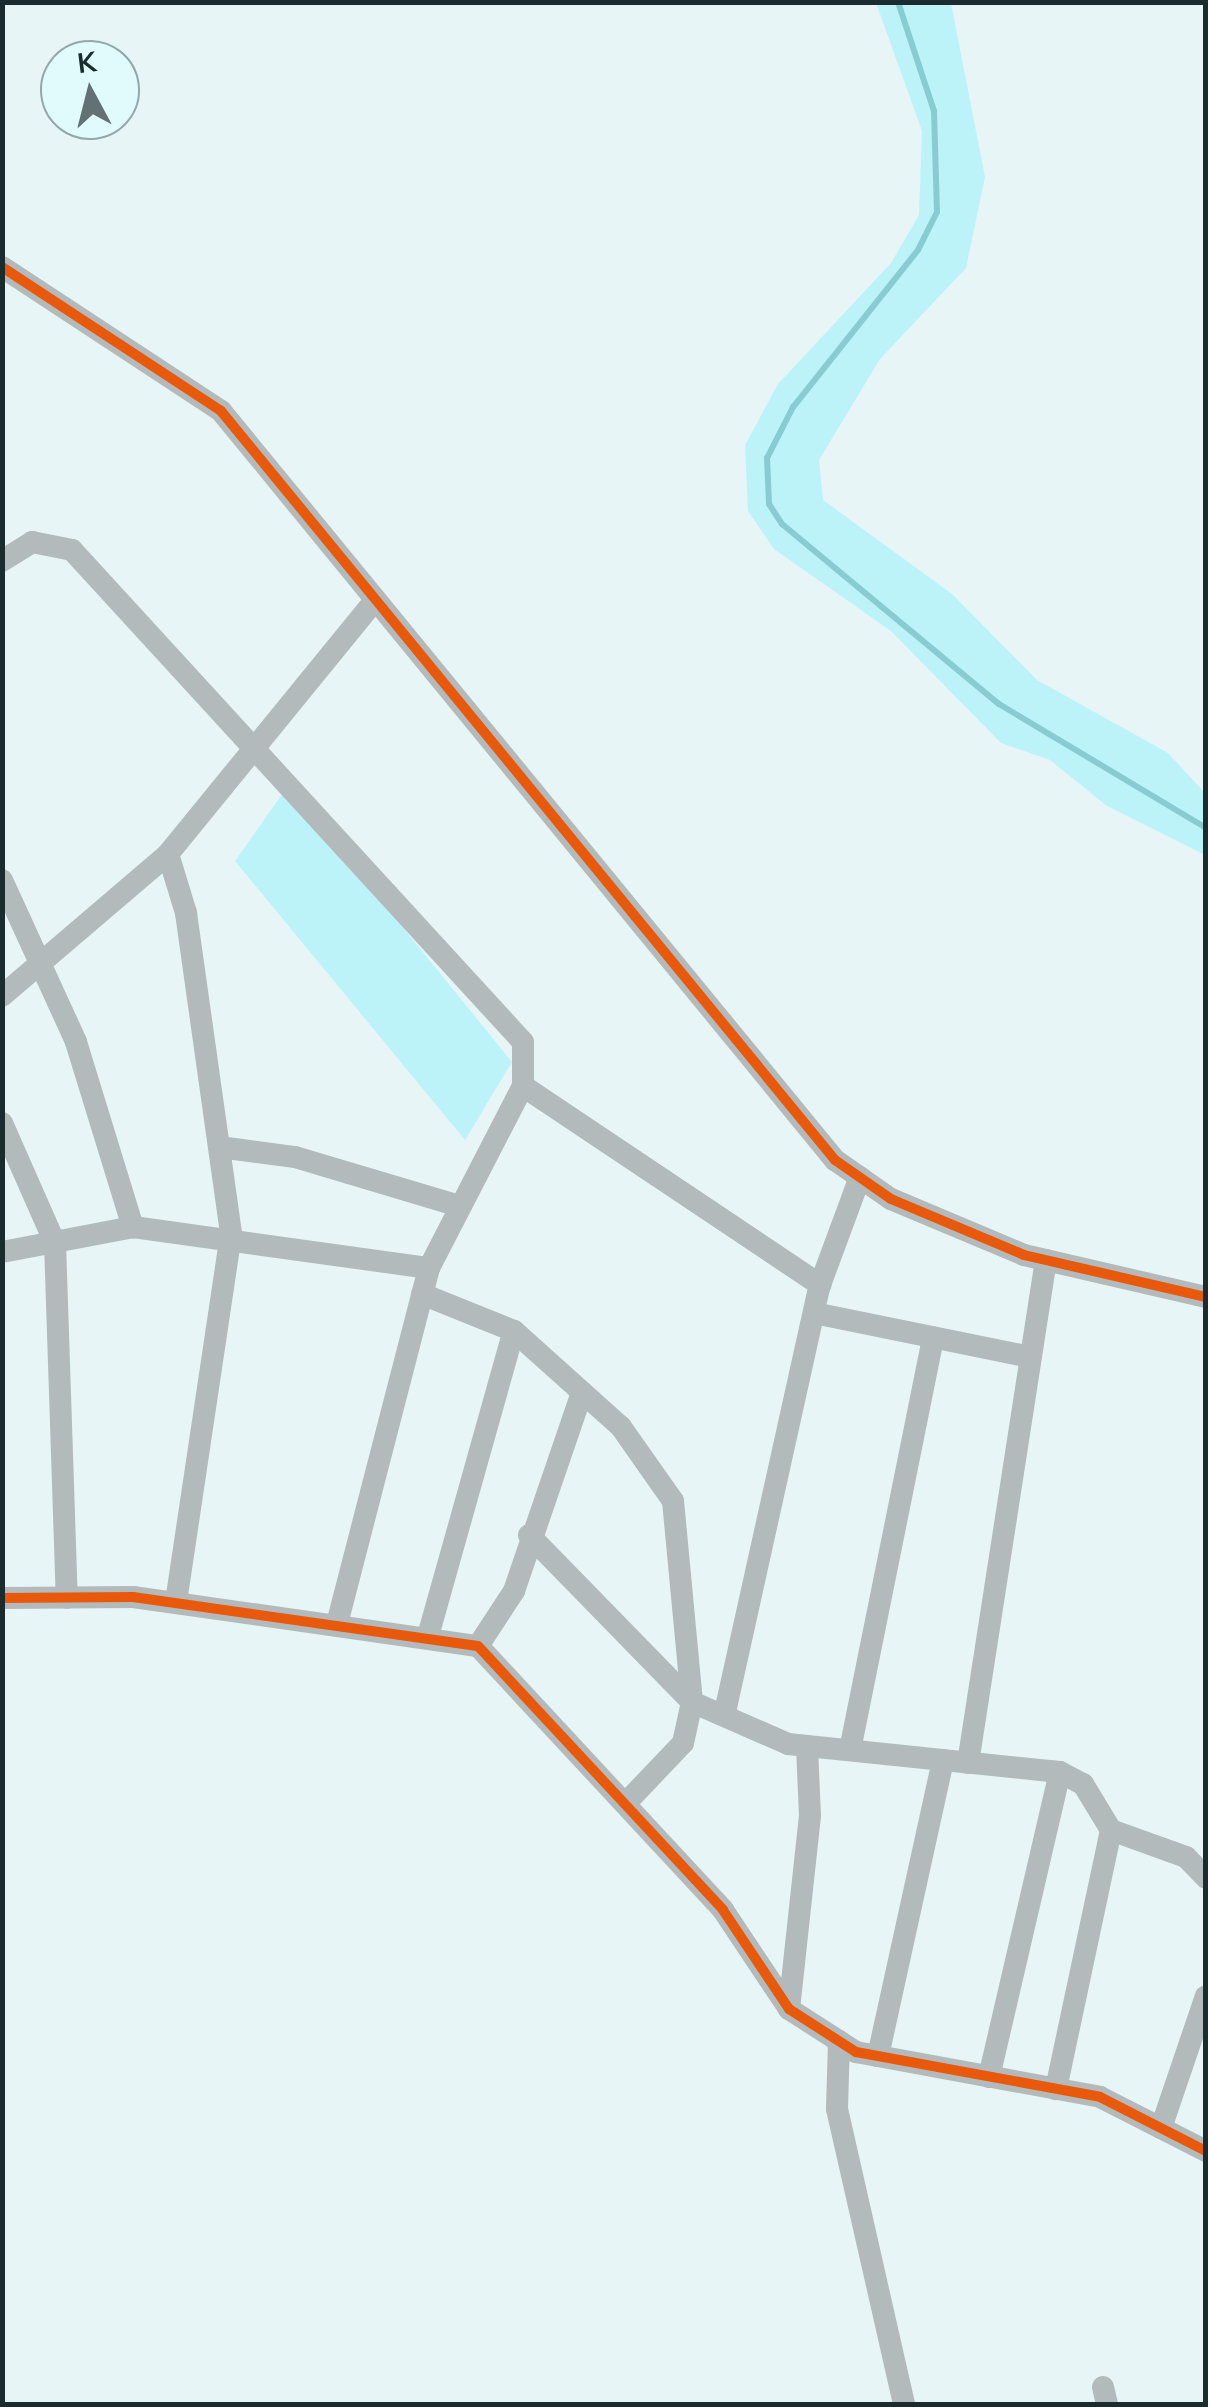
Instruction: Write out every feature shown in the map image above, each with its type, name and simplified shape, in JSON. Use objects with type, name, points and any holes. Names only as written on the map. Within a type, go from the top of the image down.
[{"type":"street","points":[[2,267],[222,411],[834,1160],[860,1177],[1046,1260],[1206,1297]]},
{"type":"street","points":[[2,561],[32,542],[72,550],[523,1042],[523,1086],[429,1268],[338,1620]]},
{"type":"street","points":[[2,996],[168,854],[252,742],[374,601]]},
{"type":"street","points":[[168,854],[186,913],[231,1234],[176,1602]]},
{"type":"street","points":[[2,880],[122,1167],[133,1227]]},
{"type":"street","points":[[523,1086],[820,1285]]},
{"type":"street","points":[[2,1122],[55,1243],[67,1598]]},
{"type":"street","points":[[219,1147],[295,1157],[459,1206]]},
{"type":"street","points":[[725,1712],[820,1285],[860,1177]]},
{"type":"street","points":[[2,1252],[133,1227],[231,1234],[429,1268]]},
{"type":"street","points":[[968,1762],[1026,1356],[1046,1260]]},
{"type":"street","points":[[422,1294],[514,1331],[621,1427],[673,1501],[692,1702],[683,1744],[625,1804]]},
{"type":"street","points":[[814,1312],[1026,1356]]},
{"type":"street","points":[[428,1636],[514,1331]]},
{"type":"street","points":[[850,1750],[933,1337]]},
{"type":"street","points":[[478,1646],[514,1590],[529,1535],[582,1392]]},
{"type":"street","points":[[529,1535],[692,1702],[807,1746],[1060,1772],[1083,1784],[1111,1830],[1186,1857],[1206,1878]]},
{"type":"street","points":[[2,1598],[176,1602],[338,1620],[478,1646],[722,1910],[788,2009],[839,2041],[878,2056],[1100,2096],[1206,2150]]},
{"type":"street","points":[[788,2009],[810,1816],[807,1746]]},
{"type":"street","points":[[878,2056],[942,1760]]},
{"type":"street","points":[[989,2077],[1060,1772]]},
{"type":"street","points":[[1056,2089],[1111,1830]]},
{"type":"street","points":[[1161,2128],[1198,2060],[1206,1996]]},
{"type":"street","points":[[839,2041],[838,2109],[904,2404]]},
{"type":"shaded area","points":[[876,3],[951,3],[985,177],[966,268],[880,359],[819,460],[823,500],[952,594],[1037,680],[1168,753],[1205,793],[1205,855],[1107,806],[1050,760],[1001,743],[891,631],[774,549],[748,511],[745,445],[778,384],[891,263],[919,215],[922,131]]},
{"type":"shaded area","points":[[288,786],[512,1062],[465,1140],[235,861]]},
{"type":"waterway","points":[[898,2],[934,111],[937,212],[918,250],[793,407],[767,458],[769,504],[782,524],[999,704],[1206,828]]},
{"type":"cycle path","points":[[2,267],[221,411],[835,1160],[891,1199],[1024,1255],[1206,1297]]},
{"type":"cycle path","points":[[2,1598],[133,1597],[478,1646],[723,1910],[789,2009],[856,2052],[1100,2097],[1206,2151]]}]
